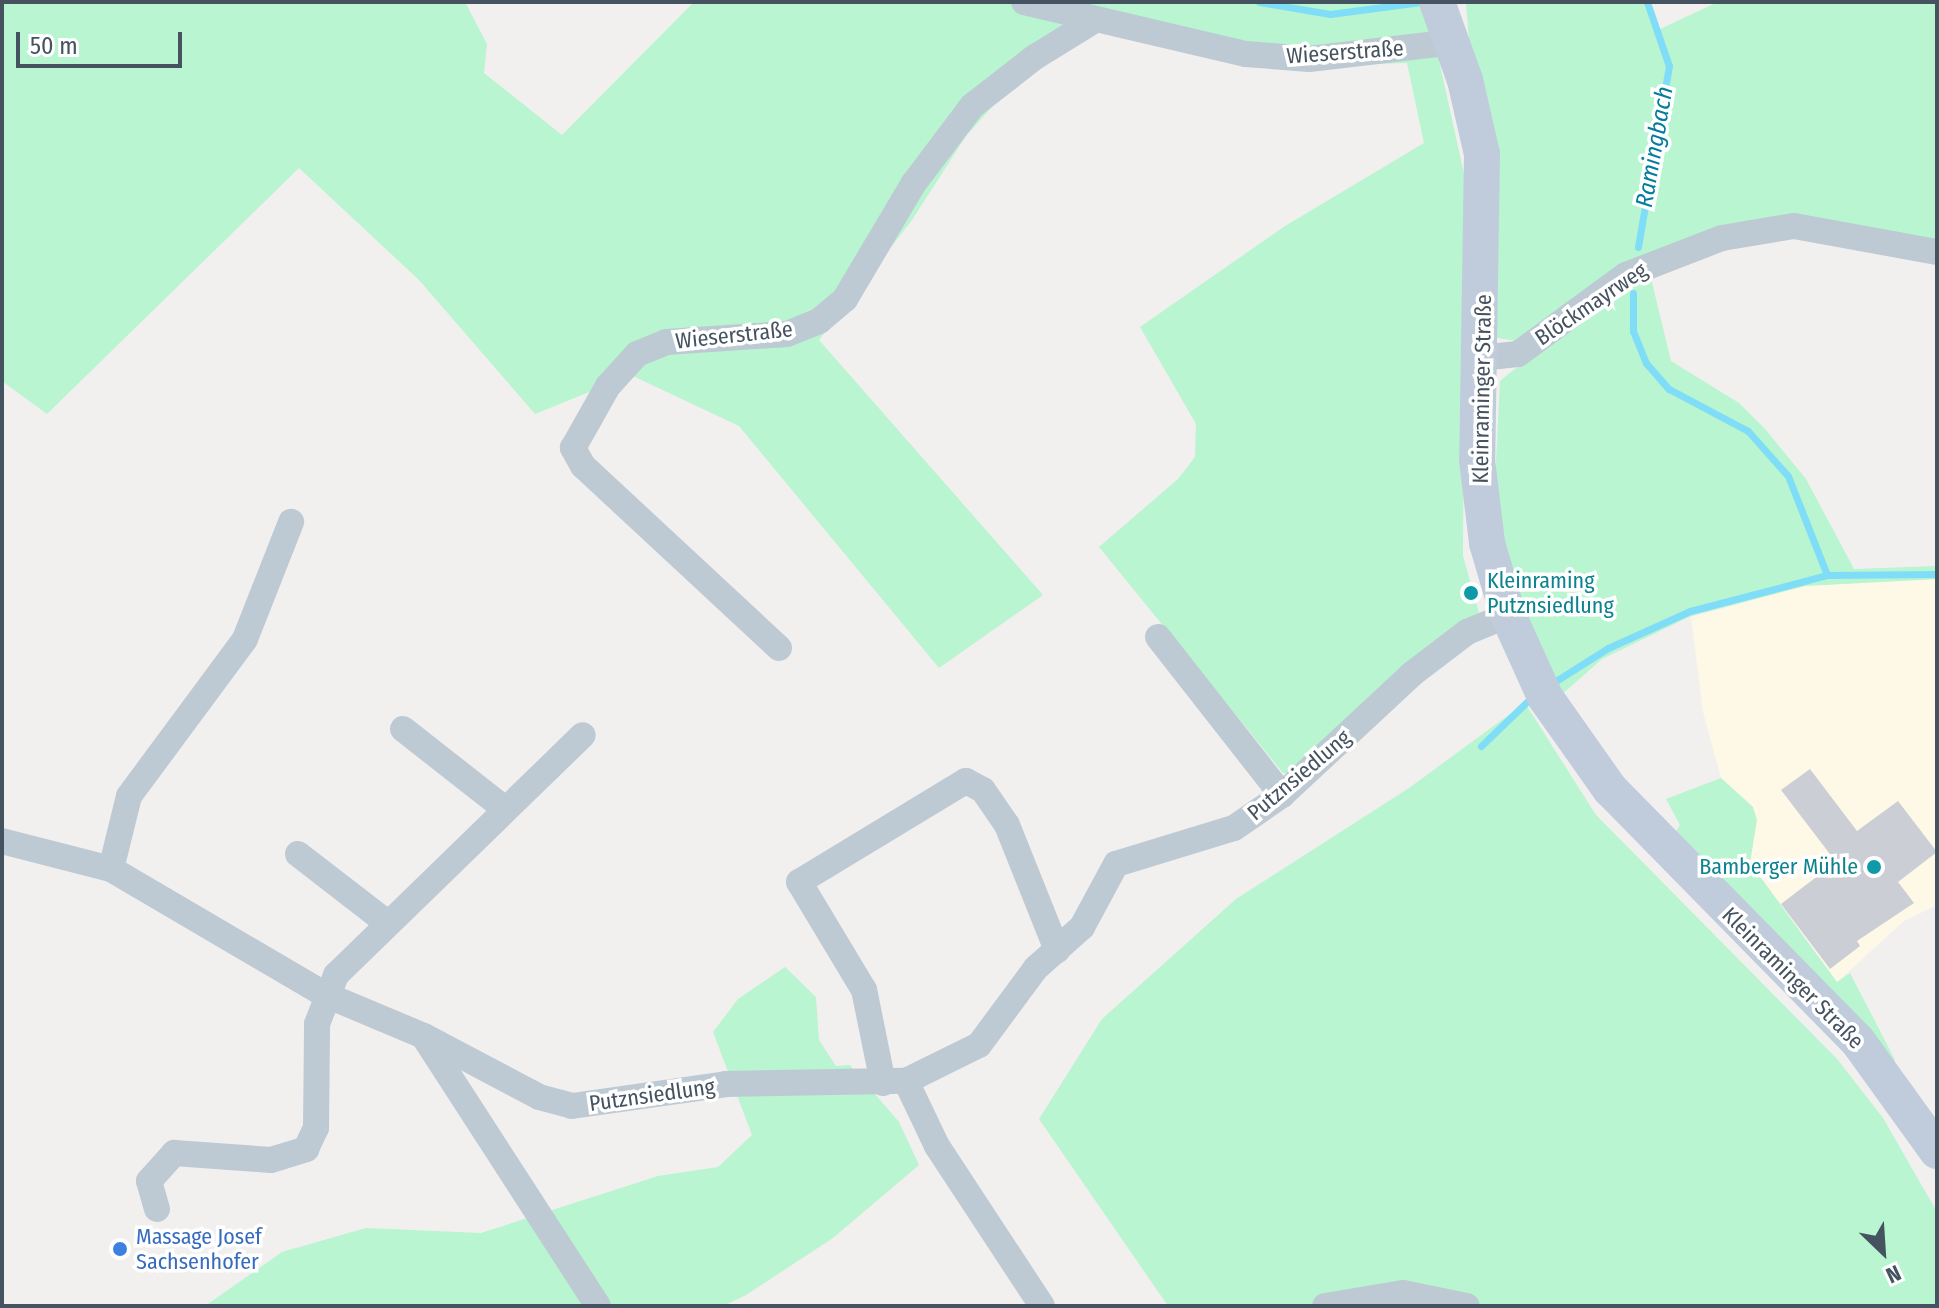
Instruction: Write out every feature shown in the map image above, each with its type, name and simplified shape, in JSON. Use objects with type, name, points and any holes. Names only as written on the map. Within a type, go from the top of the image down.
[{"type":"main road","name":"Kleinraminger Straße","points":[[1446,24],[1482,154],[1481,504],[1508,615],[1541,691],[1646,831],[1857,1040],[1937,1151]]},
{"type":"street","name":"Wieserstraße","points":[[1024,2],[1246,54],[1309,59],[1446,24]]},
{"type":"street","name":"Wieserstraße","points":[[779,648],[583,466],[573,448],[608,386],[637,354],[666,342],[787,334],[819,321],[845,299],[914,183],[972,106],[1095,20]]},
{"type":"street","name":"Blöckmayrweg","points":[[1480,358],[1518,354],[1626,275],[1722,238],[1794,226],[1937,252]]},
{"type":"street","points":[[111,869],[129,796],[245,639],[291,522]]},
{"type":"street","name":"Putznsiedlung","points":[[2,841],[111,869],[326,995],[424,1036],[539,1097],[572,1106],[726,1084],[895,1082],[979,1045],[1036,968],[1082,927],[1116,864],[1234,828],[1282,795],[1412,674],[1467,632],[1508,615]]},
{"type":"street","points":[[1158,637],[1282,795]]},
{"type":"street","points":[[403,729],[505,809]]},
{"type":"street","points":[[157,1209],[149,1181],[174,1153],[271,1160],[306,1149],[316,1128],[315,1039],[326,995],[345,962],[583,735]]},
{"type":"street","points":[[1042,1306],[895,1082],[864,990],[799,882],[966,781],[983,790],[1007,825],[1057,950]]},
{"type":"street","points":[[298,854],[386,922]]},
{"type":"street","points":[[424,1036],[598,1306]]},
{"type":"street","points":[[1325,1306],[1403,1293],[1467,1306]]},
{"type":"shaded area","points":[[1937,579],[1937,905],[1904,921],[1837,982],[1750,862],[1753,807],[1721,778],[1703,712],[1691,617],[1805,586]]},
{"type":"green space","points":[[2,2],[465,2],[487,44],[484,73],[562,135],[694,2],[1418,2],[1438,56],[1465,178],[1463,556],[1479,613],[1292,774],[1283,773],[1099,547],[1178,479],[1195,457],[1196,424],[1140,327],[1285,226],[1424,143],[1407,63],[1341,65],[1092,28],[1010,87],[966,136],[912,220],[819,340],[1043,595],[939,668],[739,426],[631,375],[535,414],[419,280],[299,168],[47,414],[2,381]]},
{"type":"green space","points":[[1466,2],[1646,2],[1660,48],[1660,29],[1718,2],[1937,2],[1937,243],[1832,221],[1743,226],[1516,341],[1492,337]]},
{"type":"green space","points":[[1650,274],[1671,361],[1739,403],[1765,429],[1806,479],[1854,569],[1937,566],[1937,579],[1805,586],[1691,616],[1602,659],[1559,697],[1546,678],[1493,522],[1500,381],[1587,311]]},
{"type":"green space","points":[[1525,703],[1596,815],[1838,1060],[1883,1118],[1937,1212],[1937,1306],[1168,1306],[1039,1119],[1102,1019],[1236,899],[1409,788]]},
{"type":"green space","points":[[1721,778],[1753,807],[1757,820],[1750,863],[1837,982],[1850,973],[1895,1060],[1891,1063],[1675,833],[1680,825],[1666,799]]},
{"type":"green space","points":[[785,967],[816,997],[819,1040],[836,1066],[850,1065],[899,1122],[919,1165],[833,1238],[746,1295],[723,1306],[205,1306],[282,1252],[366,1228],[481,1233],[658,1176],[718,1167],[752,1135],[713,1032],[738,999]]},
{"type":"building","name":"Bamberger Mühle","points":[[1810,769],[1857,831],[1898,801],[1937,852],[1898,882],[1914,903],[1857,941],[1860,946],[1830,969],[1781,904],[1836,862],[1781,790]]},
{"type":"waterway","name":"Ramingbach","points":[[1259,2],[1330,14],[1421,2]]},
{"type":"waterway","name":"Ramingbach","points":[[1638,247],[1669,66],[1647,2]]},
{"type":"waterway","name":"Ramingbach","points":[[1633,293],[1633,331],[1646,363],[1669,389],[1748,431],[1788,476],[1827,575],[1937,574]]},
{"type":"waterway","points":[[1551,684],[1608,648],[1690,611],[1827,575]]},
{"type":"waterway","points":[[1481,746],[1534,695]]},
{"type":"place","name":"Kleinraming Putznsiedlung","points":[[1471,593]]},
{"type":"place","name":"Bamberger Mühle","points":[[1874,867]]},
{"type":"place","name":"Massage Josef Sachsenhofer","points":[[120,1249]]}]
